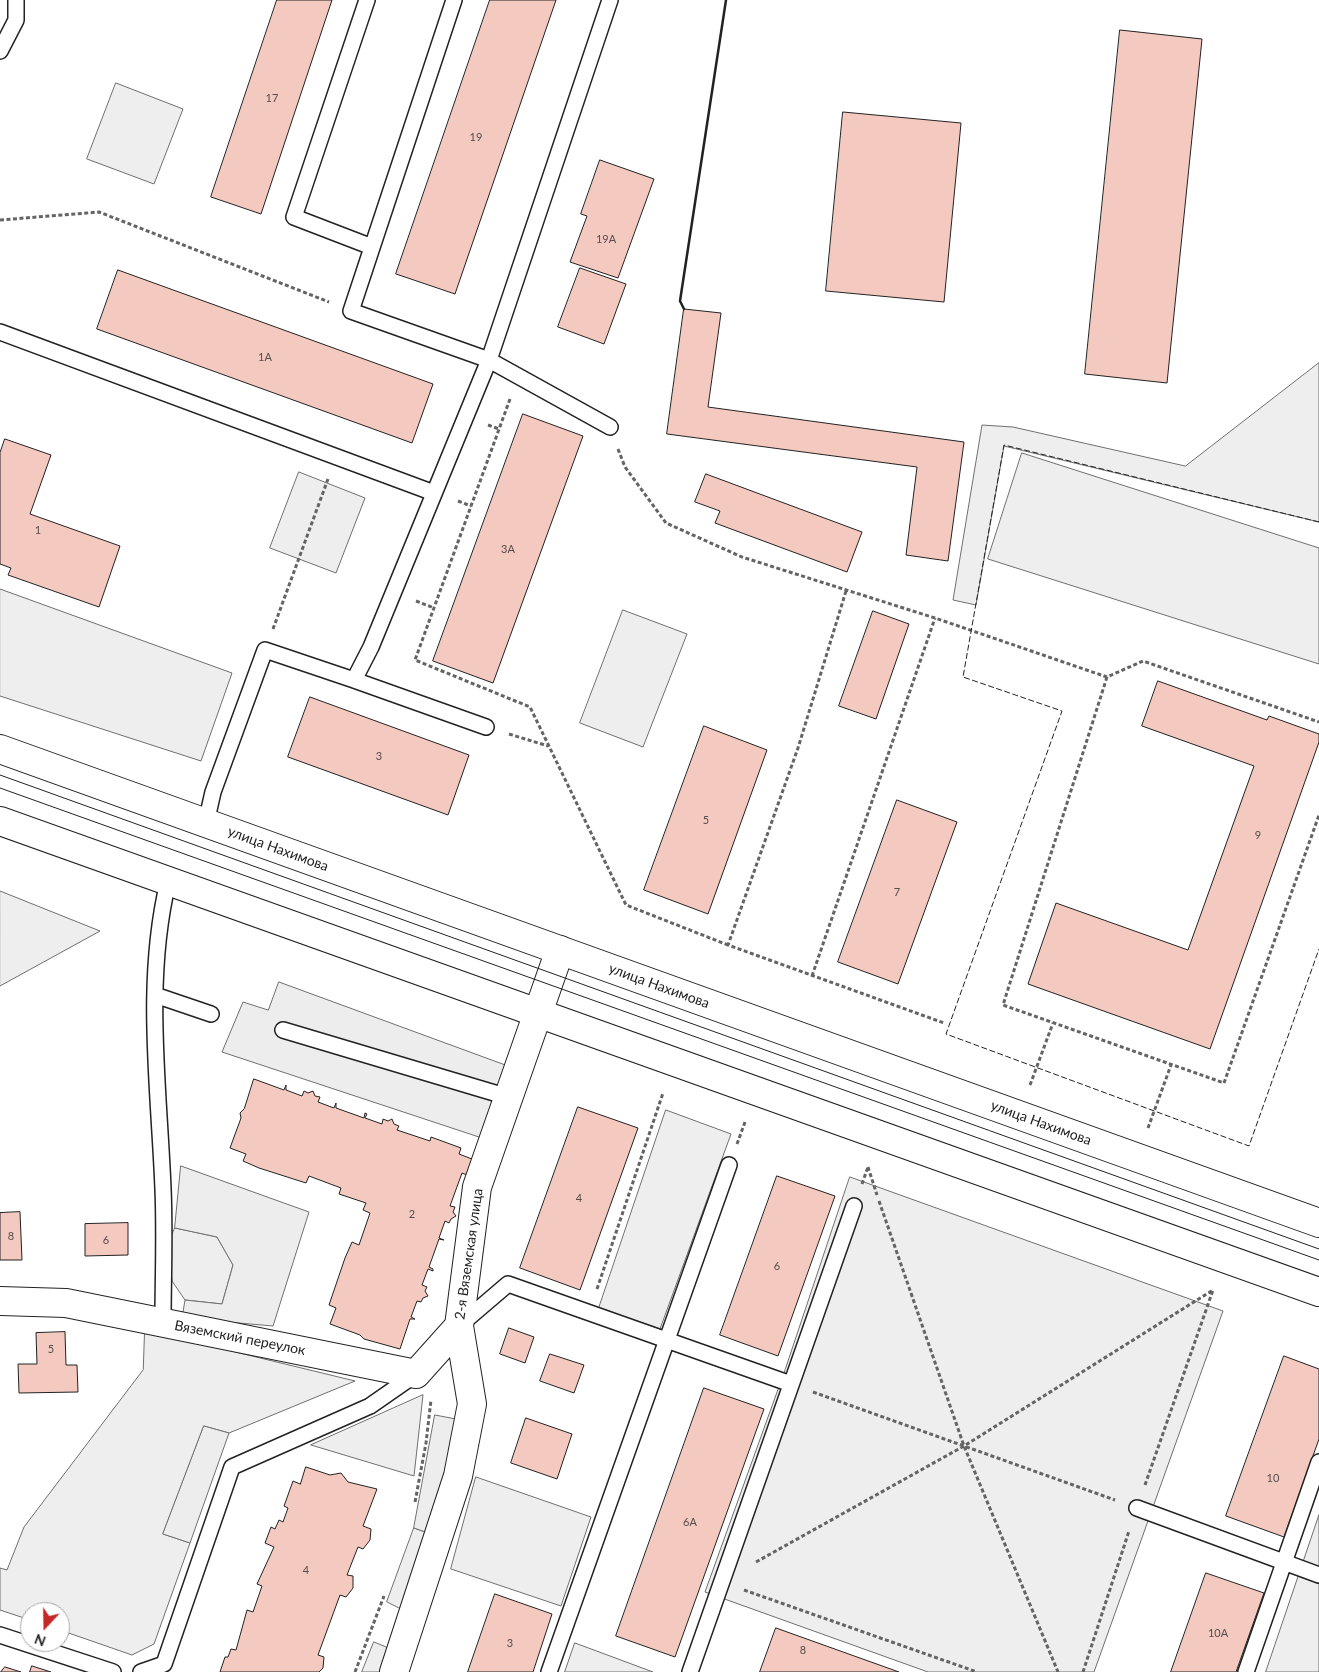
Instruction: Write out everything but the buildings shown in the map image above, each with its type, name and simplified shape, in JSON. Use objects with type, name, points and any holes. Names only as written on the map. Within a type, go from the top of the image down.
[{"type":"main road","name":"улица Нахимова","points":[[0,749],[1319,1223]]},
{"type":"main road","points":[[0,822],[1319,1292]]},
{"type":"main road","name":"2-я Вяземская улица","points":[[394,1672],[458,1476],[472,1404],[459,1326],[477,1187],[560,950]]},
{"type":"main road","name":"Вяземский переулок","points":[[0,1301],[66,1303],[416,1374]]},
{"type":"main road","points":[[416,1374],[459,1326]]},
{"type":"lane","points":[[0,51],[16,20],[16,0]]},
{"type":"lane","points":[[367,0],[294,217],[372,247]]},
{"type":"lane","points":[[454,0],[351,311],[489,360],[610,428]]},
{"type":"lane","points":[[354,680],[371,647],[489,360],[610,0]]},
{"type":"lane","points":[[0,332],[434,494]]},
{"type":"lane","points":[[206,823],[214,792],[265,650],[486,727]]},
{"type":"lane","points":[[163,1322],[164,1190],[159,1124],[155,995],[161,914],[168,882]]},
{"type":"lane","points":[[155,995],[211,1014]]},
{"type":"lane","points":[[283,1030],[508,1097]]},
{"type":"lane","points":[[549,1672],[729,1165]]},
{"type":"lane","points":[[690,1672],[720,1582],[854,1206]]},
{"type":"lane","points":[[459,1326],[508,1284],[791,1384]]},
{"type":"lane","points":[[141,1672],[164,1664],[232,1467],[370,1406],[416,1374]]},
{"type":"lane","points":[[1246,1672],[1319,1462]]},
{"type":"lane","points":[[1137,1508],[1284,1563],[1319,1574]]},
{"type":"lane","points":[[0,1635],[113,1672]]},
{"type":"path","points":[[0,220],[99,212],[351,311]]},
{"type":"path","points":[[519,376],[415,660],[530,707],[626,905],[812,976],[944,1022]]},
{"type":"path","points":[[610,428],[625,467],[666,523],[742,557],[935,618],[1107,677],[1143,661],[1319,722]]},
{"type":"path","points":[[265,650],[336,456]]},
{"type":"path","points":[[728,945],[798,748],[846,591]]},
{"type":"path","points":[[812,976],[935,618]]},
{"type":"path","points":[[1107,677],[1003,1005],[1224,1083],[1319,815]]},
{"type":"path","points":[[486,727],[549,746]]},
{"type":"path","points":[[1030,1085],[1052,1023]]},
{"type":"path","points":[[1148,1128],[1171,1064]]},
{"type":"path","points":[[590,1312],[663,1093]]},
{"type":"path","points":[[868,1168],[964,1446],[1058,1672]]},
{"type":"path","points":[[720,1582],[964,1446],[1213,1290],[1137,1508],[1083,1672]]},
{"type":"path","points":[[791,1384],[1137,1508]]},
{"type":"path","points":[[413,1510],[426,1443],[432,1397]]},
{"type":"path","points":[[720,1582],[977,1672]]},
{"type":"path","points":[[355,1672],[386,1591]]},
{"type":"shaded area","points":[[116,83],[183,109],[154,184],[87,159]]},
{"type":"shaded area","points":[[1319,363],[1319,522],[1004,446],[976,605],[953,600],[982,425],[1013,427],[1185,466]]},
{"type":"shaded area","points":[[1022,453],[1319,548],[1319,664],[988,559]]},
{"type":"shaded area","points":[[299,472],[365,498],[336,573],[270,548]]},
{"type":"shaded area","points":[[0,589],[232,673],[201,761],[0,696]]},
{"type":"shaded area","points":[[623,610],[687,634],[643,747],[580,723]]},
{"type":"shaded area","points":[[0,891],[100,931],[0,986]]},
{"type":"shaded area","points":[[279,982],[508,1066],[485,1139],[222,1052],[243,1002],[268,1010]]},
{"type":"shaded area","points":[[666,1110],[731,1134],[660,1329],[599,1308]]},
{"type":"shaded area","points":[[181,1166],[309,1212],[273,1326],[182,1318],[185,1300],[222,1304],[233,1265],[217,1237],[175,1228]]},
{"type":"shaded area","points":[[850,1177],[1223,1311],[1094,1672],[928,1672],[705,1592],[785,1370]]},
{"type":"shaded area","points":[[175,1228],[217,1237],[233,1265],[222,1304],[185,1300],[172,1281],[169,1242]]},
{"type":"shaded area","points":[[145,1330],[355,1381],[229,1433],[204,1426],[163,1534],[190,1543],[154,1644],[132,1655],[70,1633],[70,1602],[20,1602],[20,1617],[0,1610],[0,1568],[7,1570],[24,1527],[143,1370]]},
{"type":"shaded area","points":[[423,1395],[414,1476],[311,1445]]},
{"type":"shaded area","points":[[435,1415],[456,1419],[431,1534],[414,1528]]},
{"type":"shaded area","points":[[204,1426],[229,1433],[190,1543],[163,1534]]},
{"type":"shaded area","points":[[476,1477],[591,1517],[561,1606],[451,1569]]},
{"type":"shaded area","points":[[1319,1515],[1319,1672],[1266,1672]]},
{"type":"shaded area","points":[[414,1528],[431,1534],[407,1612],[387,1602]]},
{"type":"shaded area","points":[[374,1642],[391,1649],[383,1672],[362,1672]]},
{"type":"shaded area","points":[[575,1643],[653,1672],[565,1672]]},
{"type":"tram line","points":[[0,775],[1319,1249]]},
{"type":"tram line","points":[[0,788],[1319,1260]]},
{"type":"fence","points":[[1319,522],[1004,445],[963,677],[1062,711],[946,1034],[1249,1146],[1319,949]]},
{"type":"wall","points":[[684,309],[680,301],[726,0]]}]
